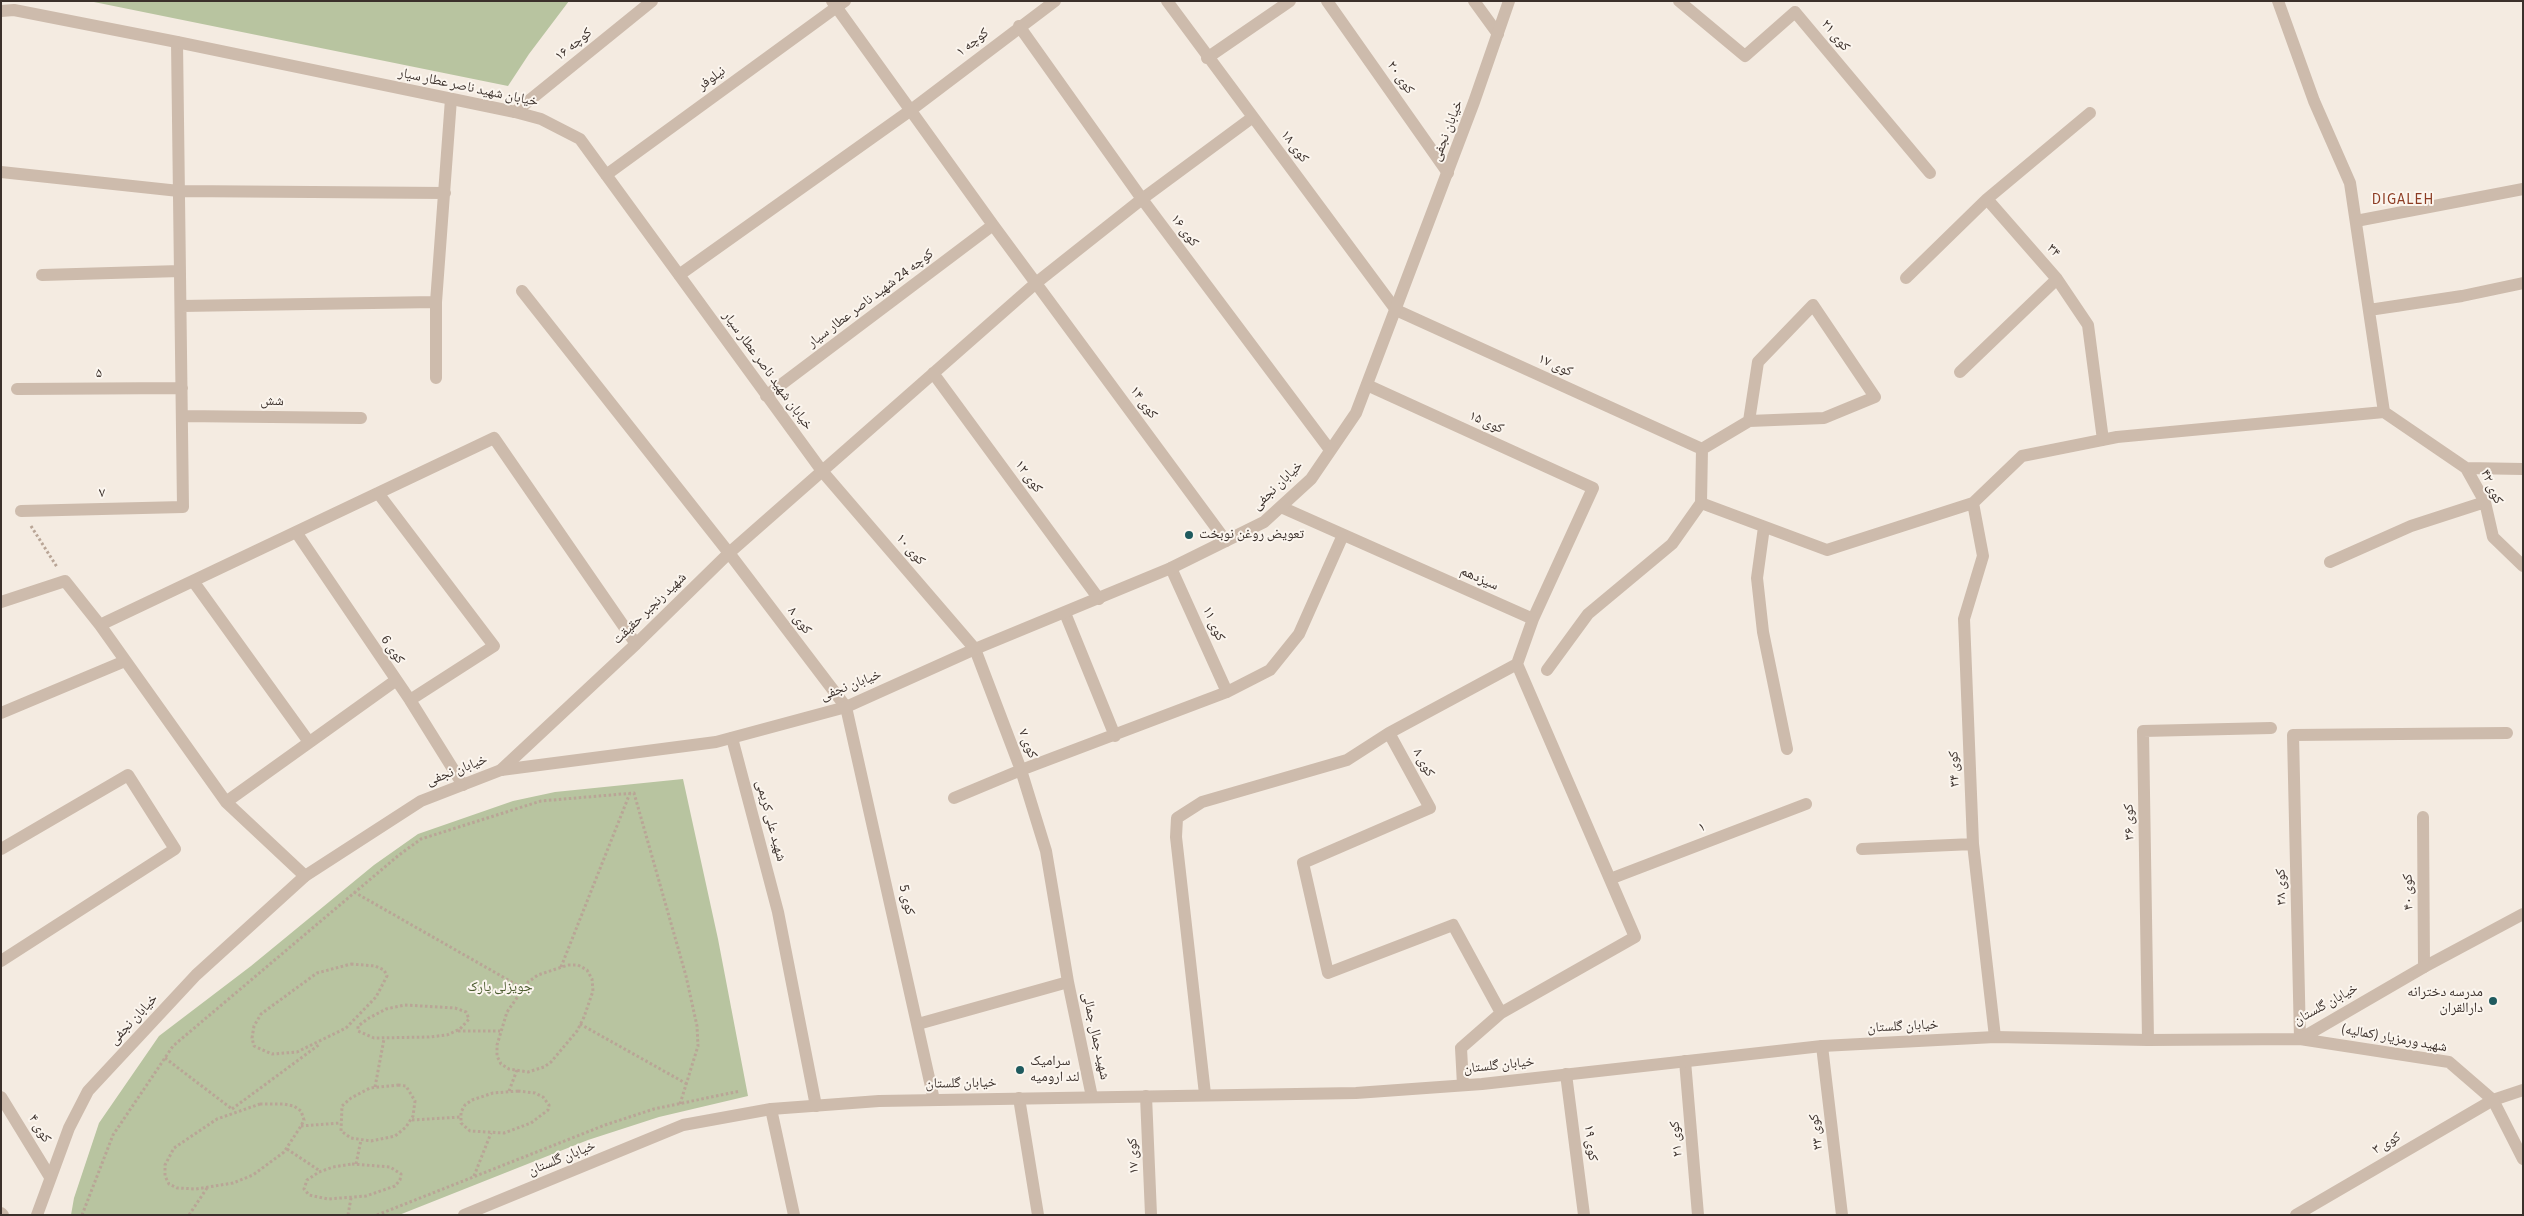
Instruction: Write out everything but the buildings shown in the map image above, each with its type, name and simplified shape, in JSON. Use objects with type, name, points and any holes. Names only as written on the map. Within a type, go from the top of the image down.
[{"type":"street","name":"کوچه ۱۶","points":[[516,112],[652,1]]},
{"type":"street","name":"کوچه ۱","points":[[679,275],[911,110],[1019,26],[1055,1]]},
{"type":"street","name":"کوی ۱۸","points":[[1167,1],[1207,58],[1396,310]]},
{"type":"street","points":[[1207,58],[1290,1]]},
{"type":"street","name":"کوی ۲۰","points":[[1327,1],[1448,173]]},
{"type":"street","points":[[1474,1],[1498,34]]},
{"type":"street","name":"خیابان نجفی","points":[[37,1215],[69,1128],[88,1091],[196,975],[305,876],[421,801],[500,770],[732,738],[846,707],[975,649],[1171,568],[1264,522],[1311,479],[1356,412],[1448,173],[1509,1]]},
{"type":"street","name":"کوی ۲۱","points":[[1679,1],[1745,56],[1795,12],[1930,174]]},
{"type":"street","points":[[2278,1],[2314,101],[2350,183],[2384,412]]},
{"type":"street","name":"کوی ۱۴","points":[[838,3],[993,225],[1226,540]]},
{"type":"street","name":"نیلوفر","points":[[606,175],[838,3]]},
{"type":"street","name":"خیابان شهید ناصر عطار سیار","points":[[1,11],[14,10],[516,112],[541,120],[580,139],[822,471]]},
{"type":"street","name":"کوی ۱۶","points":[[1019,26],[1142,200],[1330,450]]},
{"type":"street","points":[[177,42],[182,416]]},
{"type":"street","points":[[436,378],[436,302],[451,99]]},
{"type":"street","points":[[1906,278],[1987,200],[2090,113]]},
{"type":"street","name":"شهید رنجبر حقیقت","points":[[500,770],[636,644],[729,554],[1036,283],[1142,200],[1253,117]]},
{"type":"street","points":[[1,172],[179,191],[445,193]]},
{"type":"street","points":[[2356,221],[2523,189]]},
{"type":"street","name":"۳۴","points":[[1987,200],[2057,279],[2088,325],[2103,440]]},
{"type":"street","name":"کوچه 24 شهید ناصر عطار سیار","points":[[766,396],[993,225]]},
{"type":"street","points":[[42,275],[180,271]]},
{"type":"street","points":[[1960,372],[2057,279]]},
{"type":"street","points":[[2369,310],[2462,296],[2523,283]]},
{"type":"street","name":"کوی ۸","points":[[522,291],[729,554],[846,707]]},
{"type":"street","points":[[181,306],[436,302]]},
{"type":"street","points":[[1547,670],[1588,614],[1672,544],[1701,503],[1702,449],[1749,421],[1824,418],[1875,396],[1814,305],[1758,362],[1749,421]]},
{"type":"street","name":"کوی ۱۷","points":[[1396,310],[1702,449]]},
{"type":"street","name":"کوی ۱۲","points":[[933,374],[1099,599]]},
{"type":"street","name":"کوی ۱۵","points":[[1367,386],[1593,488],[1533,619]]},
{"type":"street","name":"۵","points":[[17,389],[182,388]]},
{"type":"street","points":[[1701,503],[1827,550],[1973,504],[2022,456],[2103,440],[2384,412],[2466,468],[2523,469]]},
{"type":"street","name":"شش","points":[[182,416],[361,418]]},
{"type":"street","name":"۷","points":[[21,510],[183,507],[182,416]]},
{"type":"street","points":[[100,625],[494,438],[636,644]]},
{"type":"street","name":"کوی ۴۲","points":[[2466,468],[2485,502],[2493,536],[2523,566]]},
{"type":"street","name":"کوی ۱۰","points":[[822,471],[975,649]]},
{"type":"street","points":[[378,493],[494,646],[410,700]]},
{"type":"street","points":[[2330,562],[2411,526],[2485,502]]},
{"type":"street","name":"کوی ۳۴","points":[[1973,504],[1983,556],[1964,619],[1973,844],[1995,1037]]},
{"type":"street","name":"سیزدهم","points":[[1281,507],[1533,619]]},
{"type":"street","points":[[1764,527],[1757,578],[1763,632],[1787,749]]},
{"type":"street","name":"کوی 6","points":[[296,532],[395,681],[410,700],[463,784]]},
{"type":"street","points":[[954,798],[1021,770],[1227,692],[1270,670],[1300,634],[1343,534]]},
{"type":"street","name":"کوی ۱۱","points":[[1171,568],[1227,692]]},
{"type":"street","points":[[1,602],[65,581],[100,625],[226,802],[305,876]]},
{"type":"street","points":[[193,581],[309,742]]},
{"type":"street","points":[[1065,613],[1115,736]]},
{"type":"street","points":[[1205,1094],[1176,837],[1177,818],[1202,802],[1346,760],[1389,733],[1517,664],[1533,619]]},
{"type":"street","name":"کوی ۷","points":[[975,649],[1021,770],[1046,851],[1068,982]]},
{"type":"street","points":[[1,713],[125,661]]},
{"type":"street","points":[[1463,1085],[1461,1048],[1501,1013],[1635,938],[1517,664]]},
{"type":"street","points":[[226,802],[395,681]]},
{"type":"street","name":"کوی 5","points":[[846,707],[934,1100]]},
{"type":"street","name":"کوی ۳۶","points":[[2148,1040],[2143,731],[2271,728]]},
{"type":"street","name":"کوی ۸","points":[[1389,733],[1430,808],[1303,863],[1328,973],[1453,925],[1501,1013]]},
{"type":"street","name":"کوی ۳۸","points":[[2300,1039],[2293,735],[2507,733]]},
{"type":"street","name":"شهید علی کریمی","points":[[732,738],[778,912],[816,1106]]},
{"type":"street","points":[[1,849],[128,775],[175,849],[1,961]]},
{"type":"street","name":"۱","points":[[1610,879],[1806,804]]},
{"type":"street","name":"کوی ۴۰","points":[[2423,817],[2424,967]]},
{"type":"street","points":[[1862,849],[1973,844]]},
{"type":"street","name":"خیابان گلستان","points":[[464,1215],[683,1125],[771,1109],[934,1100],[1205,1094],[1356,1093],[1463,1085],[1822,1046],[1995,1037],[2148,1040],[2300,1039],[2424,967],[2523,914]]},
{"type":"street","points":[[918,1024],[1068,982]]},
{"type":"street","name":"شهید جمال جمالی","points":[[1068,982],[1092,1097]]},
{"type":"street","name":"شهید ورمزیار (کمالیه)","points":[[2300,1039],[2449,1062],[2493,1100],[2523,1159]]},
{"type":"street","name":"کوی ۲۳","points":[[1822,1046],[1842,1215]]},
{"type":"street","name":"کوی ۲۱","points":[[1685,1061],[1698,1215]]},
{"type":"street","name":"کوی ۱۹","points":[[1566,1074],[1584,1215]]},
{"type":"street","name":"کوی ۳","points":[[2296,1215],[2493,1100],[2523,1090]]},
{"type":"street","name":"کوی ۱۷","points":[[1146,1096],[1152,1215]]},
{"type":"street","name":"کوی ۴","points":[[1,1097],[50,1177]]},
{"type":"street","points":[[1019,1098],[1038,1215]]},
{"type":"street","points":[[771,1109],[794,1215]]},
{"type":"path","points":[[21,510],[65,581]]},
{"type":"path","points":[[561,967],[630,793]]},
{"type":"path","points":[[82,1215],[113,1135],[173,1046],[354,892],[421,839],[541,801],[634,793],[694,1009],[698,1046],[680,1104]]},
{"type":"path","points":[[354,892],[524,989]]},
{"type":"path","points":[[165,1058],[234,1110],[260,1104],[284,1104],[294,1106],[301,1111],[304,1120],[287,1148],[264,1168],[233,1183],[207,1188],[177,1188],[169,1184],[165,1176],[168,1156],[174,1148],[192,1134],[234,1110],[331,1036],[346,1028],[367,1009],[384,985],[387,976],[384,970],[375,966],[351,964],[317,972],[261,1014],[254,1026],[252,1038],[254,1046],[261,1051],[285,1054],[311,1047],[331,1036]]},
{"type":"path","points":[[578,965],[587,970],[592,979],[593,991],[580,1024],[551,1062],[536,1070],[518,1070],[501,1064],[497,1056],[500,1031],[507,1012],[524,989],[538,975],[561,967],[578,965]]},
{"type":"path","points":[[405,1005],[447,1008],[466,1012],[469,1019],[456,1031],[448,1035],[384,1039],[365,1036],[358,1031],[358,1026],[386,1009],[405,1005]]},
{"type":"path","points":[[580,1024],[687,1084]]},
{"type":"path","points":[[456,1031],[500,1031]]},
{"type":"path","points":[[374,1087],[384,1039]]},
{"type":"path","points":[[509,1091],[518,1070]]},
{"type":"path","points":[[406,1086],[415,1101],[411,1120],[395,1136],[383,1140],[361,1140],[345,1136],[341,1131],[340,1123],[342,1106],[361,1092],[374,1087],[406,1086]]},
{"type":"path","points":[[509,1091],[535,1093],[547,1100],[548,1110],[542,1117],[521,1128],[504,1133],[491,1133],[465,1128],[461,1123],[461,1117],[465,1104],[485,1094],[509,1091]]},
{"type":"path","points":[[377,1215],[605,1126],[654,1109],[740,1091]]},
{"type":"path","points":[[411,1120],[461,1117]]},
{"type":"path","points":[[301,1126],[340,1123]]},
{"type":"path","points":[[474,1177],[491,1133]]},
{"type":"path","points":[[356,1164],[361,1140]]},
{"type":"path","points":[[287,1148],[321,1172]]},
{"type":"path","points":[[356,1164],[390,1167],[401,1174],[400,1180],[395,1186],[374,1195],[328,1200],[309,1195],[304,1189],[307,1180],[321,1172],[334,1166],[356,1164]]},
{"type":"path","points":[[189,1215],[207,1188]]},
{"type":"path","points":[[348,1215],[351,1198]]},
{"type":"green space","points":[[89,1],[569,1],[529,54],[508,86]]},
{"type":"green space","name":"جویزلی پارک","points":[[683,779],[718,939],[748,1096],[659,1117],[588,1140],[399,1215],[71,1215],[74,1198],[99,1123],[159,1036],[251,966],[374,865],[418,834],[513,801],[555,792]]},
{"type":"place","name":"تعویض روغن نوبخت","points":[[1189,535]]},
{"type":"place","name":"مدرسه دخترانه دارالقران","points":[[2493,1001]]},
{"type":"place","name":"سرامیک لند ارومیه","points":[[1020,1070]]},
{"type":"district","name":"DIGALEH","points":[[2403,201]]}]
